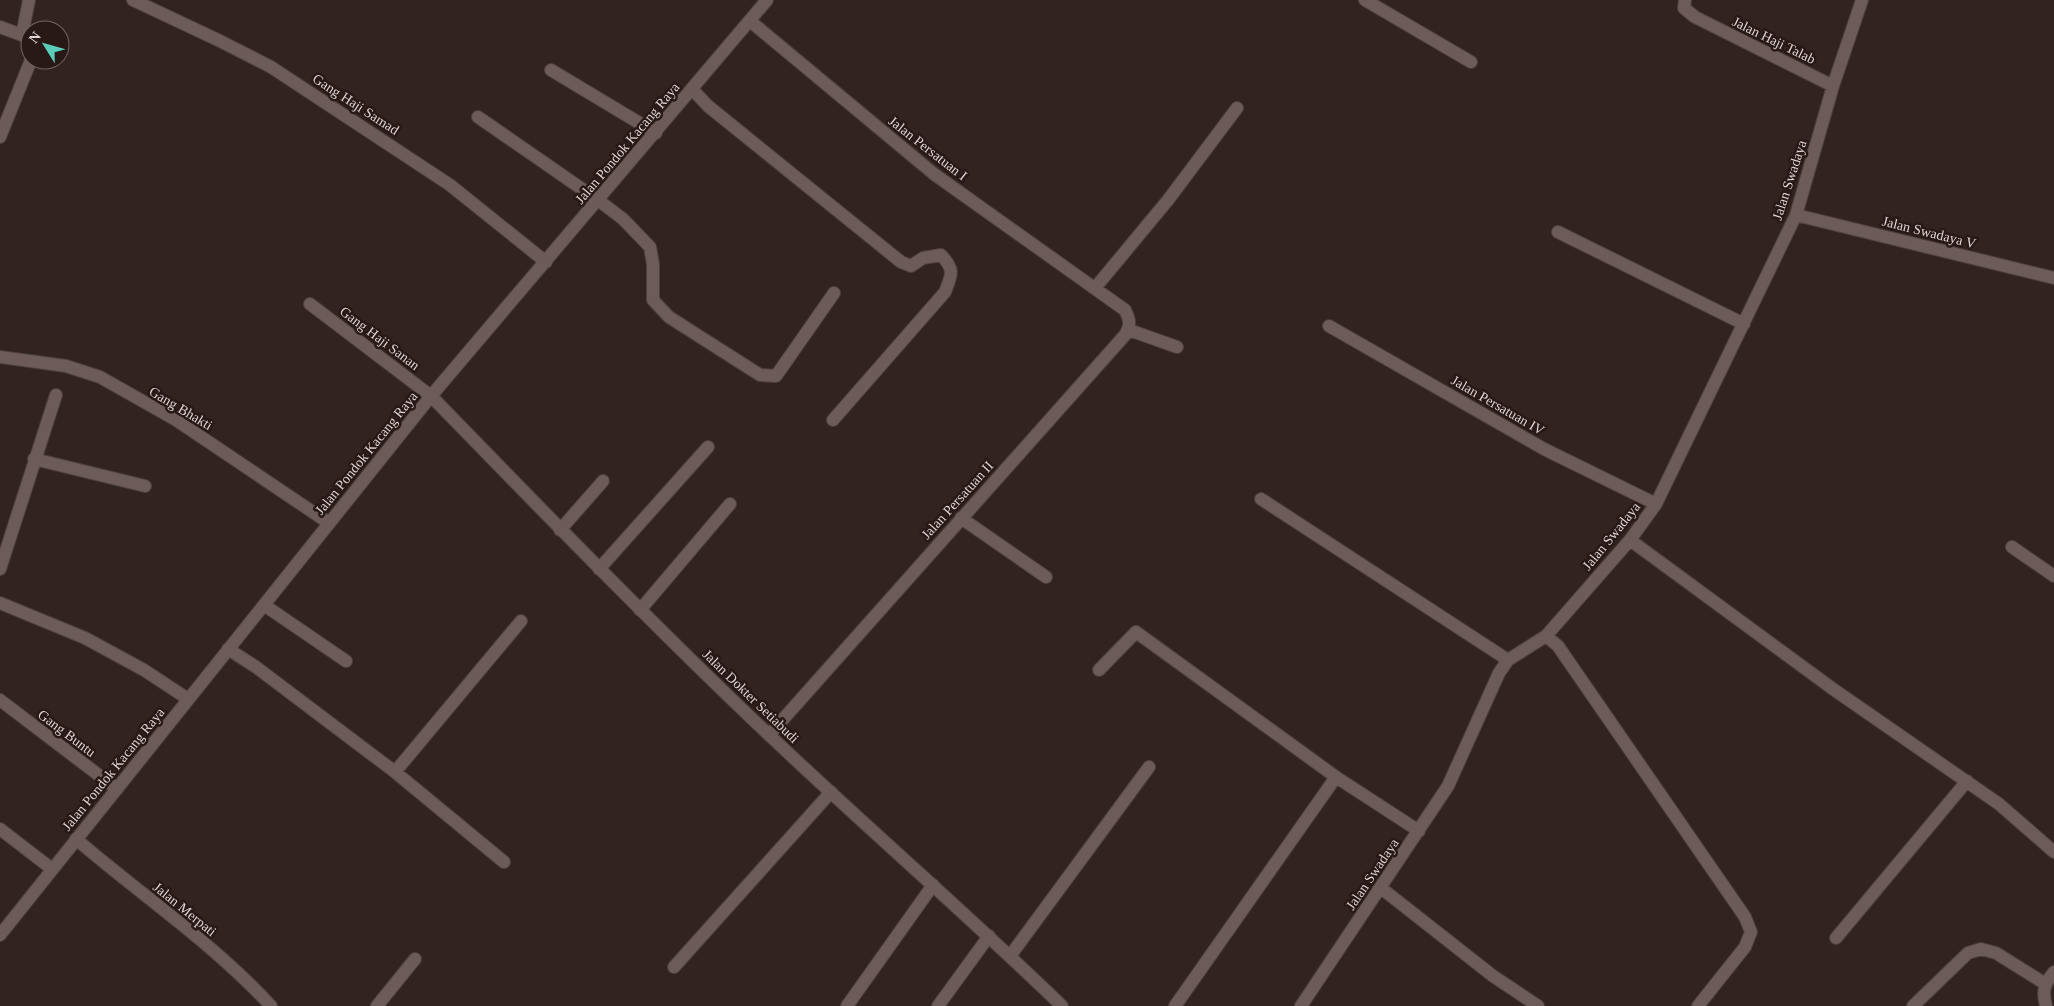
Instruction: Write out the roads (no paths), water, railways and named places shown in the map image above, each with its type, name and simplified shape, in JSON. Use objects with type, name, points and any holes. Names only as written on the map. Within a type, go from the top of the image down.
[{"type":"street","points":[[27,20],[29,0]]},
{"type":"street","name":"Gang Haji Samad","points":[[133,0],[271,67],[450,185],[546,262]]},
{"type":"street","name":"Jalan Pondok Kacang Raya","points":[[0,935],[431,396],[767,0]]},
{"type":"street","points":[[1365,0],[1470,62]]},
{"type":"street","name":"Jalan Haji Talab","points":[[1685,0],[1684,8],[1695,18],[1833,86]]},
{"type":"street","name":"Jalan Swadaya","points":[[1301,1006],[1448,786],[1499,673],[1508,660],[1546,636],[1630,540],[1656,504],[1796,215],[1833,86],[1862,0]]},
{"type":"street","name":"Jalan Persatuan I","points":[[750,21],[934,174],[1095,288]]},
{"type":"street","points":[[0,27],[20,34]]},
{"type":"street","points":[[0,137],[27,70]]},
{"type":"street","points":[[552,70],[656,133]]},
{"type":"street","points":[[692,89],[708,106],[901,262],[911,266],[923,258],[942,255],[950,264],[952,275],[945,292],[833,420]]},
{"type":"street","points":[[1177,347],[1129,330],[1130,321],[1125,310],[1095,288],[1168,200],[1238,108]]},
{"type":"street","points":[[478,118],[623,219],[650,248],[653,264],[653,300],[669,317],[760,375],[776,376],[834,293]]},
{"type":"street","name":"Jalan Swadaya V","points":[[1796,215],[2054,278]]},
{"type":"street","points":[[1558,232],[1744,324]]},
{"type":"street","name":"Gang Haji Sanan","points":[[310,304],[431,396]]},
{"type":"street","name":"Jalan Persatuan IV","points":[[1329,326],[1544,449],[1656,504]]},
{"type":"street","name":"Jalan Persatuan II","points":[[768,734],[1129,330]]},
{"type":"street","name":"Gang Bhakti","points":[[0,357],[66,366],[100,377],[176,420],[329,524]]},
{"type":"street","points":[[0,569],[56,395]]},
{"type":"street","name":"Jalan Dokter Setiabudi","points":[[431,396],[560,530],[768,734],[989,936],[1062,1006]]},
{"type":"street","points":[[599,569],[708,447]]},
{"type":"street","points":[[34,459],[145,486]]},
{"type":"street","points":[[560,530],[603,481]]},
{"type":"street","points":[[1261,499],[1508,660]]},
{"type":"street","points":[[640,610],[730,504]]},
{"type":"street","points":[[961,518],[1046,577]]},
{"type":"street","points":[[1630,540],[1833,689],[1999,804],[2054,852]]},
{"type":"street","points":[[2012,547],[2054,576]]},
{"type":"street","points":[[0,603],[85,638],[144,670],[188,699]]},
{"type":"street","points":[[264,605],[346,660]]},
{"type":"street","points":[[395,772],[521,621]]},
{"type":"street","points":[[1099,670],[1136,632],[1336,777],[1419,831]]},
{"type":"street","points":[[1546,636],[1558,646],[1745,917],[1751,932],[1745,947],[1698,1006]]},
{"type":"street","points":[[228,650],[256,667],[395,772],[504,862]]},
{"type":"street","name":"Gang Buntu","points":[[0,700],[117,789]]},
{"type":"street","points":[[1010,956],[1149,767]]},
{"type":"street","points":[[1175,1006],[1336,777]]},
{"type":"street","points":[[1836,938],[1967,781]]},
{"type":"street","points":[[674,967],[831,792]]},
{"type":"street","points":[[0,829],[52,869]]},
{"type":"street","name":"Jalan Merpati","points":[[76,839],[210,949],[251,985],[271,1006]]},
{"type":"street","points":[[847,1006],[933,885]]},
{"type":"street","points":[[1381,888],[1493,976],[1538,1006]]},
{"type":"street","points":[[938,1006],[989,936]]},
{"type":"street","points":[[1913,1006],[1968,953],[1981,949],[1996,953],[2044,983]]},
{"type":"street","points":[[377,1006],[415,959]]},
{"type":"street","points":[[2046,1006],[2043,996],[2044,983],[2054,972]]}]
